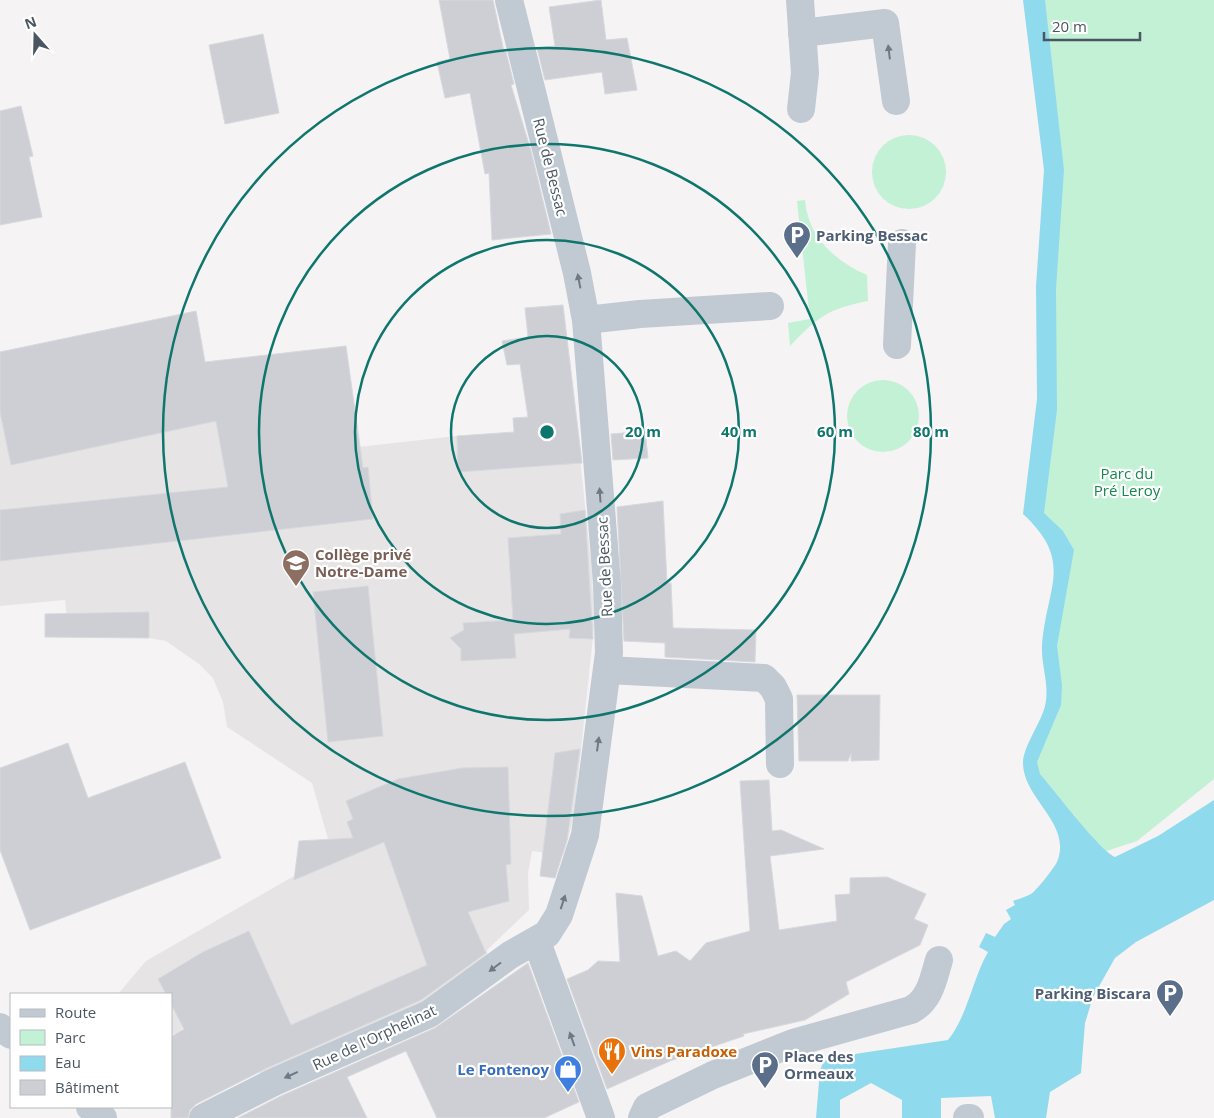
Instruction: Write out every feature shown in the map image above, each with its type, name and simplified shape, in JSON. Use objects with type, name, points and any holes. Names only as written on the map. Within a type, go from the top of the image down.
[{"type":"street","name":"Rue de Bessac","points":[[509,0],[577,273],[586,320],[607,584],[607,670],[585,834],[559,915],[547,934],[537,942]]},
{"type":"street","points":[[800,109],[805,73],[802,33],[805,1]]},
{"type":"street","points":[[802,33],[885,23],[896,101]]},
{"type":"street","points":[[897,345],[902,243]]},
{"type":"street","points":[[586,320],[640,314],[770,306]]},
{"type":"street","points":[[607,670],[764,678],[773,687],[779,699],[780,764]]},
{"type":"street","points":[[537,942],[601,1118]]},
{"type":"street","name":"Rue de l'Orphelinat","points":[[203,1118],[274,1082],[429,1014],[510,955],[537,942]]},
{"type":"street","points":[[642,1118],[647,1108],[713,1075],[794,1043],[916,1008],[928,996],[940,960]]},
{"type":"street","points":[[91,1108],[103,1118]]},
{"type":"shaded area","name":"Collège privé Notre-Dame","points":[[195,311],[224,462],[456,436],[577,428],[592,573],[594,627],[574,815],[564,855],[532,851],[528,873],[529,910],[487,950],[488,958],[423,1005],[261,1077],[229,1021],[189,1039],[183,1028],[172,1037],[172,993],[119,993],[146,961],[294,876],[301,877],[328,839],[312,783],[227,727],[223,702],[213,678],[199,664],[166,641],[149,638],[69,637],[65,600],[0,606],[0,352]]},
{"type":"green space","name":"Parc du Pré Leroy","points":[[1041,0],[1214,0],[1214,779],[1137,841],[1079,860],[1031,774],[1049,720],[1048,659],[1069,548],[1037,512],[1053,288]]},
{"type":"green space","points":[[909,135],[923,138],[935,146],[943,158],[946,172],[943,186],[935,198],[923,206],[909,209],[895,206],[883,198],[875,186],[872,172],[875,158],[883,146],[895,138]]},
{"type":"green space","points":[[805,200],[811,225],[825,246],[844,263],[867,275],[868,301],[842,307],[824,316],[808,328],[790,346],[788,323],[810,319],[797,201]]},
{"type":"green space","points":[[883,380],[903,386],[913,396],[919,416],[913,436],[903,446],[883,452],[863,446],[853,436],[847,416],[853,396],[863,386]]},
{"type":"water","points":[[1023,0],[1045,0],[1064,170],[1056,289],[1057,410],[1044,513],[1063,531],[1074,550],[1057,646],[1062,685],[1061,705],[1037,762],[1040,774],[1066,806],[1088,832],[1115,857],[1158,836],[1214,800],[1214,900],[1136,942],[1115,958],[1093,997],[1085,1023],[1081,1073],[1050,1092],[1046,1118],[995,1118],[991,1096],[941,1098],[941,1118],[902,1118],[902,1100],[871,1083],[840,1100],[840,1118],[816,1118],[820,1070],[824,1061],[848,1055],[948,1040],[965,1009],[988,952],[979,947],[986,933],[995,937],[1004,924],[1011,919],[1006,910],[1015,905],[1013,901],[1031,894],[1041,884],[1057,862],[1060,848],[1058,835],[1053,823],[1030,788],[1023,762],[1026,748],[1045,706],[1046,683],[1042,646],[1044,625],[1054,576],[1053,561],[1048,547],[1039,531],[1023,514],[1037,399],[1036,286],[1044,170]]},
{"type":"building","points":[[439,0],[493,0],[504,52],[506,52],[514,84],[511,85],[531,151],[551,234],[492,240],[489,173],[485,174],[470,93],[445,98],[437,62],[450,59]]},
{"type":"building","points":[[601,0],[606,40],[627,38],[637,90],[605,94],[602,72],[545,80],[537,48],[555,46],[549,7]]},
{"type":"building","points":[[263,34],[279,113],[225,124],[209,45]]},
{"type":"building","points":[[21,106],[33,156],[29,157],[42,217],[0,225],[0,111]]},
{"type":"building","points":[[563,305],[582,463],[458,472],[457,436],[514,432],[513,418],[528,417],[520,364],[507,365],[502,341],[528,337],[525,308]]},
{"type":"building","points":[[196,311],[205,362],[346,346],[363,468],[368,467],[373,519],[0,561],[0,510],[228,487],[216,421],[11,465],[0,412],[0,352]]},
{"type":"building","points":[[645,431],[648,458],[613,460],[611,434]]},
{"type":"building","points":[[663,501],[667,583],[671,583],[673,628],[756,630],[755,662],[665,657],[665,643],[624,641],[617,507]]},
{"type":"building","points":[[585,510],[593,639],[569,638],[570,629],[514,634],[516,658],[461,661],[461,649],[450,638],[464,630],[463,623],[513,620],[508,538],[561,534],[560,514]]},
{"type":"building","points":[[368,586],[383,736],[328,742],[313,592]]},
{"type":"building","points":[[149,612],[149,638],[45,637],[45,614]]},
{"type":"building","points":[[797,695],[880,695],[879,760],[851,761],[851,753],[848,761],[799,761]]},
{"type":"building","points":[[68,743],[88,798],[185,762],[221,858],[30,930],[0,850],[0,768]]},
{"type":"building","points":[[580,749],[567,840],[555,878],[540,876],[555,753]]},
{"type":"building","points":[[508,767],[511,864],[506,865],[509,901],[468,912],[486,953],[421,1000],[267,1068],[196,1104],[190,1110],[188,1118],[171,1118],[172,1036],[184,1029],[172,1006],[172,993],[165,993],[158,979],[203,952],[249,931],[291,1025],[427,965],[384,842],[294,880],[299,841],[353,838],[347,822],[353,819],[346,801],[398,779],[462,768]]},
{"type":"building","points":[[769,780],[772,831],[781,830],[824,849],[770,856],[779,930],[837,921],[835,895],[850,894],[850,878],[887,877],[926,894],[914,919],[928,925],[920,945],[846,982],[849,994],[805,1020],[743,1034],[744,1036],[670,1061],[607,1089],[567,979],[588,970],[598,961],[620,962],[616,893],[642,896],[658,956],[676,951],[690,961],[706,943],[750,931],[740,781]]},
{"type":"building","points":[[528,963],[579,1102],[544,1118],[437,1118],[406,1051],[347,1077],[367,1118],[238,1118],[281,1096],[435,1028]]},
{"type":"place","name":"Parking Bessac","points":[[797,259]]},
{"type":"place","name":"Collège privé Notre-Dame","points":[[296,587]]},
{"type":"place","name":"Parking Biscara","points":[[1170,1017]]},
{"type":"place","name":"Vins Paradoxe","points":[[612,1075]]},
{"type":"place","name":"Place des Ormeaux","points":[[765,1089]]},
{"type":"place","name":"Le Fontenoy","points":[[568,1093]]}]
